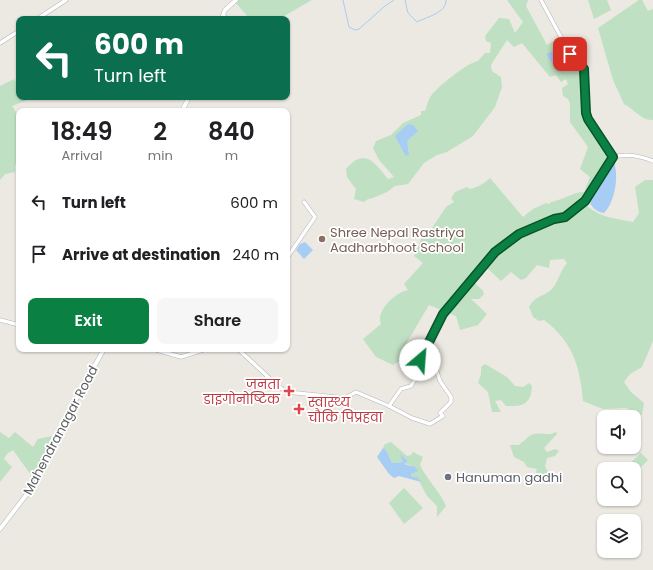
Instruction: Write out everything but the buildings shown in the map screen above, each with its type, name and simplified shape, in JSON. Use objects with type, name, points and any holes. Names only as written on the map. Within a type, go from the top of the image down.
[{"type":"street","points":[[42,16],[66,0]]},
{"type":"street","points":[[224,16],[225,10],[236,0]]},
{"type":"street","points":[[541,0],[570,54],[584,69],[586,113],[613,157]]},
{"type":"street","points":[[0,43],[16,33]]},
{"type":"street","points":[[389,406],[401,389],[411,386],[419,376],[422,367],[420,360],[443,314],[495,252],[519,234],[554,219],[565,217],[579,207],[585,201],[613,157],[622,154],[632,154],[653,161]]},
{"type":"street","points":[[290,254],[315,217],[304,202]]},
{"type":"street","points":[[0,320],[16,324]]},
{"type":"street","name":"Mahendranagar Road","points":[[0,530],[37,481],[75,401],[102,352]]},
{"type":"street","points":[[164,352],[181,357],[197,352]]},
{"type":"street","points":[[241,352],[279,387],[287,392],[345,398],[356,392],[412,418],[430,424],[443,416],[440,413],[451,402],[451,397],[440,381],[436,368],[429,362],[420,360]]},
{"type":"green space","points":[[233,0],[312,0],[284,16],[247,16]]},
{"type":"green space","points":[[507,0],[528,0],[526,6],[547,45],[555,40],[581,72],[583,114],[589,127],[601,143],[599,145],[609,156],[606,169],[591,192],[586,205],[602,215],[633,222],[639,213],[635,187],[645,180],[653,180],[653,341],[642,367],[630,374],[624,382],[631,392],[644,403],[642,415],[641,410],[631,410],[626,408],[603,409],[583,401],[582,388],[577,366],[568,346],[554,328],[544,320],[539,321],[533,317],[529,307],[531,303],[551,290],[567,263],[564,259],[550,260],[549,268],[537,265],[526,278],[521,280],[511,272],[501,281],[487,268],[475,283],[484,294],[479,299],[471,299],[487,314],[478,325],[460,330],[456,316],[429,305],[403,349],[403,359],[393,365],[376,357],[363,339],[381,324],[381,313],[388,303],[398,294],[408,290],[404,284],[423,263],[414,256],[421,239],[432,228],[446,207],[454,202],[451,198],[455,192],[467,187],[470,189],[476,187],[483,184],[490,178],[523,217],[533,209],[546,203],[549,204],[580,192],[584,192],[590,177],[580,169],[588,147],[570,122],[570,103],[568,99],[563,96],[562,88],[568,84],[566,79],[561,82],[556,75],[550,77],[522,43],[514,47],[507,40],[491,65],[492,71],[501,77],[502,87],[495,107],[473,136],[447,152],[437,155],[424,163],[408,184],[395,186],[387,192],[364,202],[354,199],[356,189],[347,177],[346,169],[353,162],[364,158],[369,159],[374,163],[388,179],[394,177],[379,160],[373,148],[376,141],[391,135],[403,123],[421,115],[421,111],[425,111],[428,101],[439,87],[460,70],[473,62],[478,61],[485,53],[490,53],[491,43],[486,41],[485,36],[499,18],[509,19],[515,33],[523,22]]},
{"type":"green space","points":[[588,0],[607,0],[611,10],[594,19]]},
{"type":"green space","points":[[639,0],[642,0],[648,11],[653,9],[653,120],[645,119],[624,104],[613,80],[598,28]]},
{"type":"green space","points":[[14,79],[16,82],[16,100],[26,100],[12,106],[16,112],[15,172],[5,174],[0,180],[0,86]]},
{"type":"green space","points":[[485,364],[507,377],[515,386],[523,387],[529,383],[532,386],[528,401],[517,406],[506,406],[501,400],[495,401],[501,412],[492,412],[488,392],[478,383],[481,374],[481,367]]},
{"type":"green space","points":[[0,432],[9,438],[15,432],[33,447],[38,439],[52,436],[53,440],[36,475],[31,475],[13,450],[7,454],[4,459],[12,467],[0,482]]},
{"type":"green space","points":[[556,432],[557,434],[544,448],[547,452],[555,449],[559,451],[555,456],[547,458],[545,467],[552,477],[547,480],[539,480],[536,472],[537,469],[527,467],[524,462],[514,457],[510,445],[519,445],[534,434],[552,434]]},
{"type":"green space","points":[[391,442],[407,456],[411,455],[413,452],[423,457],[420,465],[446,506],[437,517],[437,506],[427,496],[417,477],[412,477],[411,474],[414,472],[411,465],[404,464],[408,461],[401,455],[403,462],[392,463],[386,450],[383,448],[385,444]]},
{"type":"green space","points":[[641,453],[648,460],[641,467],[641,462],[631,462]]},
{"type":"green space","points":[[404,488],[423,508],[404,524],[389,503]]},
{"type":"water","points":[[555,50],[557,54],[562,54],[567,66],[558,72],[546,54]]},
{"type":"water","points":[[408,124],[413,125],[418,131],[407,141],[409,156],[405,155],[395,136]]},
{"type":"water","points":[[617,158],[615,164],[616,178],[614,194],[610,205],[604,213],[599,212],[594,209],[588,200],[612,160]]},
{"type":"water","points":[[305,242],[313,250],[304,259],[296,250],[300,244]]},
{"type":"water","points":[[383,448],[386,450],[392,463],[403,462],[400,454],[408,461],[404,464],[415,467],[418,471],[411,474],[412,477],[417,477],[421,482],[399,476],[394,478],[389,474],[377,457]]},
{"type":"waterway","points":[[343,0],[349,27],[355,30],[359,29],[394,0]]},
{"type":"waterway","points":[[405,0],[408,13],[417,22],[440,11],[446,0]]},
{"type":"place","name":"Shree Nepal Rastriya Aadharbhoot School","points":[[322,239]]},
{"type":"place","name":"जनता डाइगोनोष्टिक","points":[[289,391]]},
{"type":"place","name":"स्वास्थ्य चाैकि पिप्रहवा","points":[[299,409]]},
{"type":"place","name":"Hanuman gadhi","points":[[448,477]]},
{"type":"route","points":[[420,360],[443,314],[495,252],[519,234],[554,219],[565,217],[579,207],[585,201],[613,157],[588,119],[586,113],[584,69],[570,54]]}]
